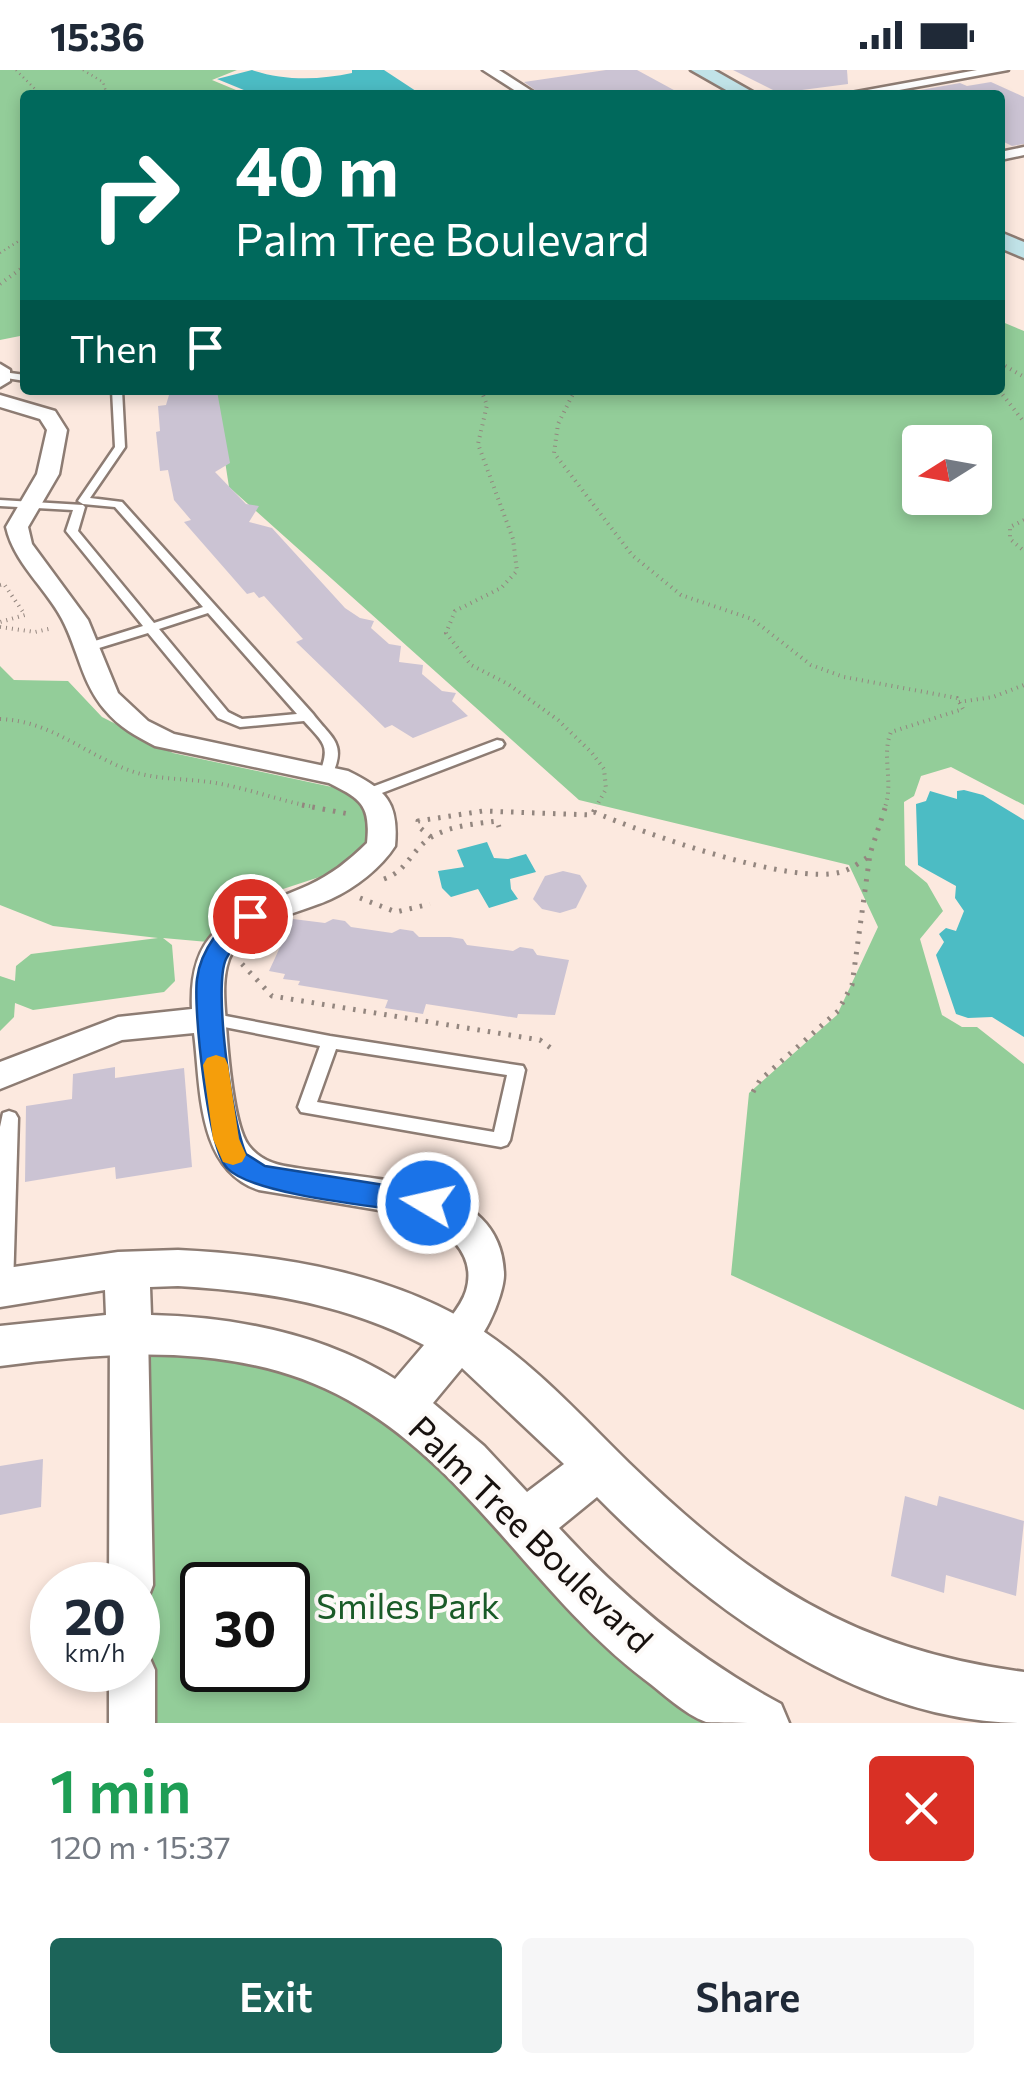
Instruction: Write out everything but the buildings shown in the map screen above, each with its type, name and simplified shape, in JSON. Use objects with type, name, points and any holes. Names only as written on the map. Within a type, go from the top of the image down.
[{"type":"main road","points":[[676,70],[714,90]]},
{"type":"main road","points":[[700,70],[739,90]]},
{"type":"street","points":[[490,70],[523,90]]},
{"type":"street","points":[[878,90],[1001,70]]},
{"type":"street","points":[[5,406],[48,415],[57,430],[48,474],[14,504],[21,544],[81,636],[106,697],[144,731],[204,752],[347,778],[376,805],[381,846],[351,875],[317,894],[250,916],[231,932],[213,961],[208,982],[226,1139],[236,1160],[259,1176],[428,1203],[458,1219],[479,1241],[485,1265],[485,1294],[456,1339],[401,1407]]},
{"type":"street","points":[[0,1076],[118,1029],[210,1020]]},
{"type":"street","points":[[2,1288],[127,1271],[172,1269],[306,1279],[388,1305],[456,1339],[566,1428],[666,1533],[759,1607],[844,1652],[888,1670],[971,1693],[1024,1699]]},
{"type":"street","points":[[127,1271],[131,1562]]},
{"type":"street","name":"Palm Tree Boulevard","points":[[0,1346],[70,1334],[181,1332],[282,1350],[330,1366],[401,1407],[466,1461],[567,1574],[673,1669],[762,1723]]},
{"type":"street","points":[[524,1526],[600,1465]]},
{"type":"street","points":[[132,1692],[132,1723]]},
{"type":"lane","points":[[117,395],[120,447],[81,504],[71,522],[72,531],[223,715],[240,724],[308,717]]},
{"type":"lane","points":[[14,504],[118,504],[332,744],[333,756],[327,772]]},
{"type":"lane","points":[[81,636],[150,628],[209,609]]},
{"type":"lane","points":[[376,805],[497,744]]},
{"type":"lane","points":[[210,1020],[516,1070],[501,1140],[307,1108],[330,1042]]},
{"type":"lane","points":[[2,1288],[9,1118]]},
{"type":"path","points":[[16,70],[36,90]]},
{"type":"path","points":[[83,70],[103,82],[105,90]]},
{"type":"path","points":[[431,837],[419,827],[418,821],[448,812],[486,808],[592,815],[606,789],[604,770],[558,720],[508,684],[471,666],[446,633],[448,618],[455,611],[506,585],[517,571],[513,539],[478,444],[486,405],[483,395]]},
{"type":"path","points":[[572,395],[558,424],[554,453],[624,546],[661,582],[681,594],[752,620],[811,665],[844,677],[959,702],[993,697],[1024,686]]},
{"type":"path","points":[[1002,395],[1024,422]]},
{"type":"path","points":[[1024,520],[1010,526],[1009,532],[1010,540],[1024,551]]},
{"type":"path","points":[[0,585],[4,584],[26,615],[0,625]]},
{"type":"path","points":[[0,625],[81,636]]},
{"type":"path","points":[[753,1092],[760,1080],[838,1011],[852,985],[870,854],[890,793],[891,769],[885,746],[892,732],[963,709],[959,702]]},
{"type":"path","points":[[0,719],[26,720],[47,727],[134,772],[228,785],[280,802],[376,805]]},
{"type":"path","points":[[594,812],[639,831],[790,872],[843,872],[870,854]]},
{"type":"path","points":[[430,904],[396,912],[379,908],[354,893],[400,875],[431,837],[496,821],[499,828]]},
{"type":"path","points":[[242,954],[243,968],[272,996],[540,1040],[552,1049]]},
{"type":"green space","points":[[0,70],[237,70],[212,80],[236,90],[20,90],[20,336],[0,340]]},
{"type":"green space","points":[[1005,323],[1024,331],[1024,805],[951,767],[921,776],[914,796],[904,802],[905,865],[927,883],[943,911],[920,939],[942,1015],[962,1027],[977,1027],[1024,1064],[1024,1410],[731,1275],[749,1093],[837,1015],[878,927],[849,865],[579,800],[229,487],[215,395],[1005,395]]},
{"type":"green space","points":[[0,666],[14,680],[68,681],[102,717],[173,753],[346,790],[376,823],[356,865],[280,890],[208,942],[163,938],[172,945],[175,981],[164,992],[33,1010],[15,1003],[14,1017],[0,1031],[0,976],[15,981],[16,966],[31,954],[158,938],[53,926],[0,905]]},
{"type":"green space","name":"Smiles Park","points":[[138,1349],[215,1355],[315,1379],[358,1401],[443,1463],[547,1587],[659,1687],[715,1723],[147,1723],[146,1692],[160,1692],[160,1562],[143,1562]]},
{"type":"water","points":[[252,70],[315,78],[352,70],[384,70],[414,90],[244,90],[217,79]]},
{"type":"water","points":[[930,791],[957,799],[957,791],[983,795],[1024,820],[1024,1037],[992,1017],[956,1014],[936,955],[944,942],[939,934],[946,928],[956,931],[964,911],[955,898],[956,886],[918,865],[916,804],[926,801]]},
{"type":"water","points":[[487,842],[494,858],[526,854],[536,872],[510,879],[518,899],[489,908],[478,889],[451,897],[442,888],[438,871],[464,867],[457,850]]},
{"type":"slow traffic","points":[[216,1065],[226,1139],[233,1155]]},
{"type":"route","points":[[250,916],[231,932],[213,961],[208,982],[220,1104],[226,1139],[236,1160],[259,1176],[428,1203]]}]
